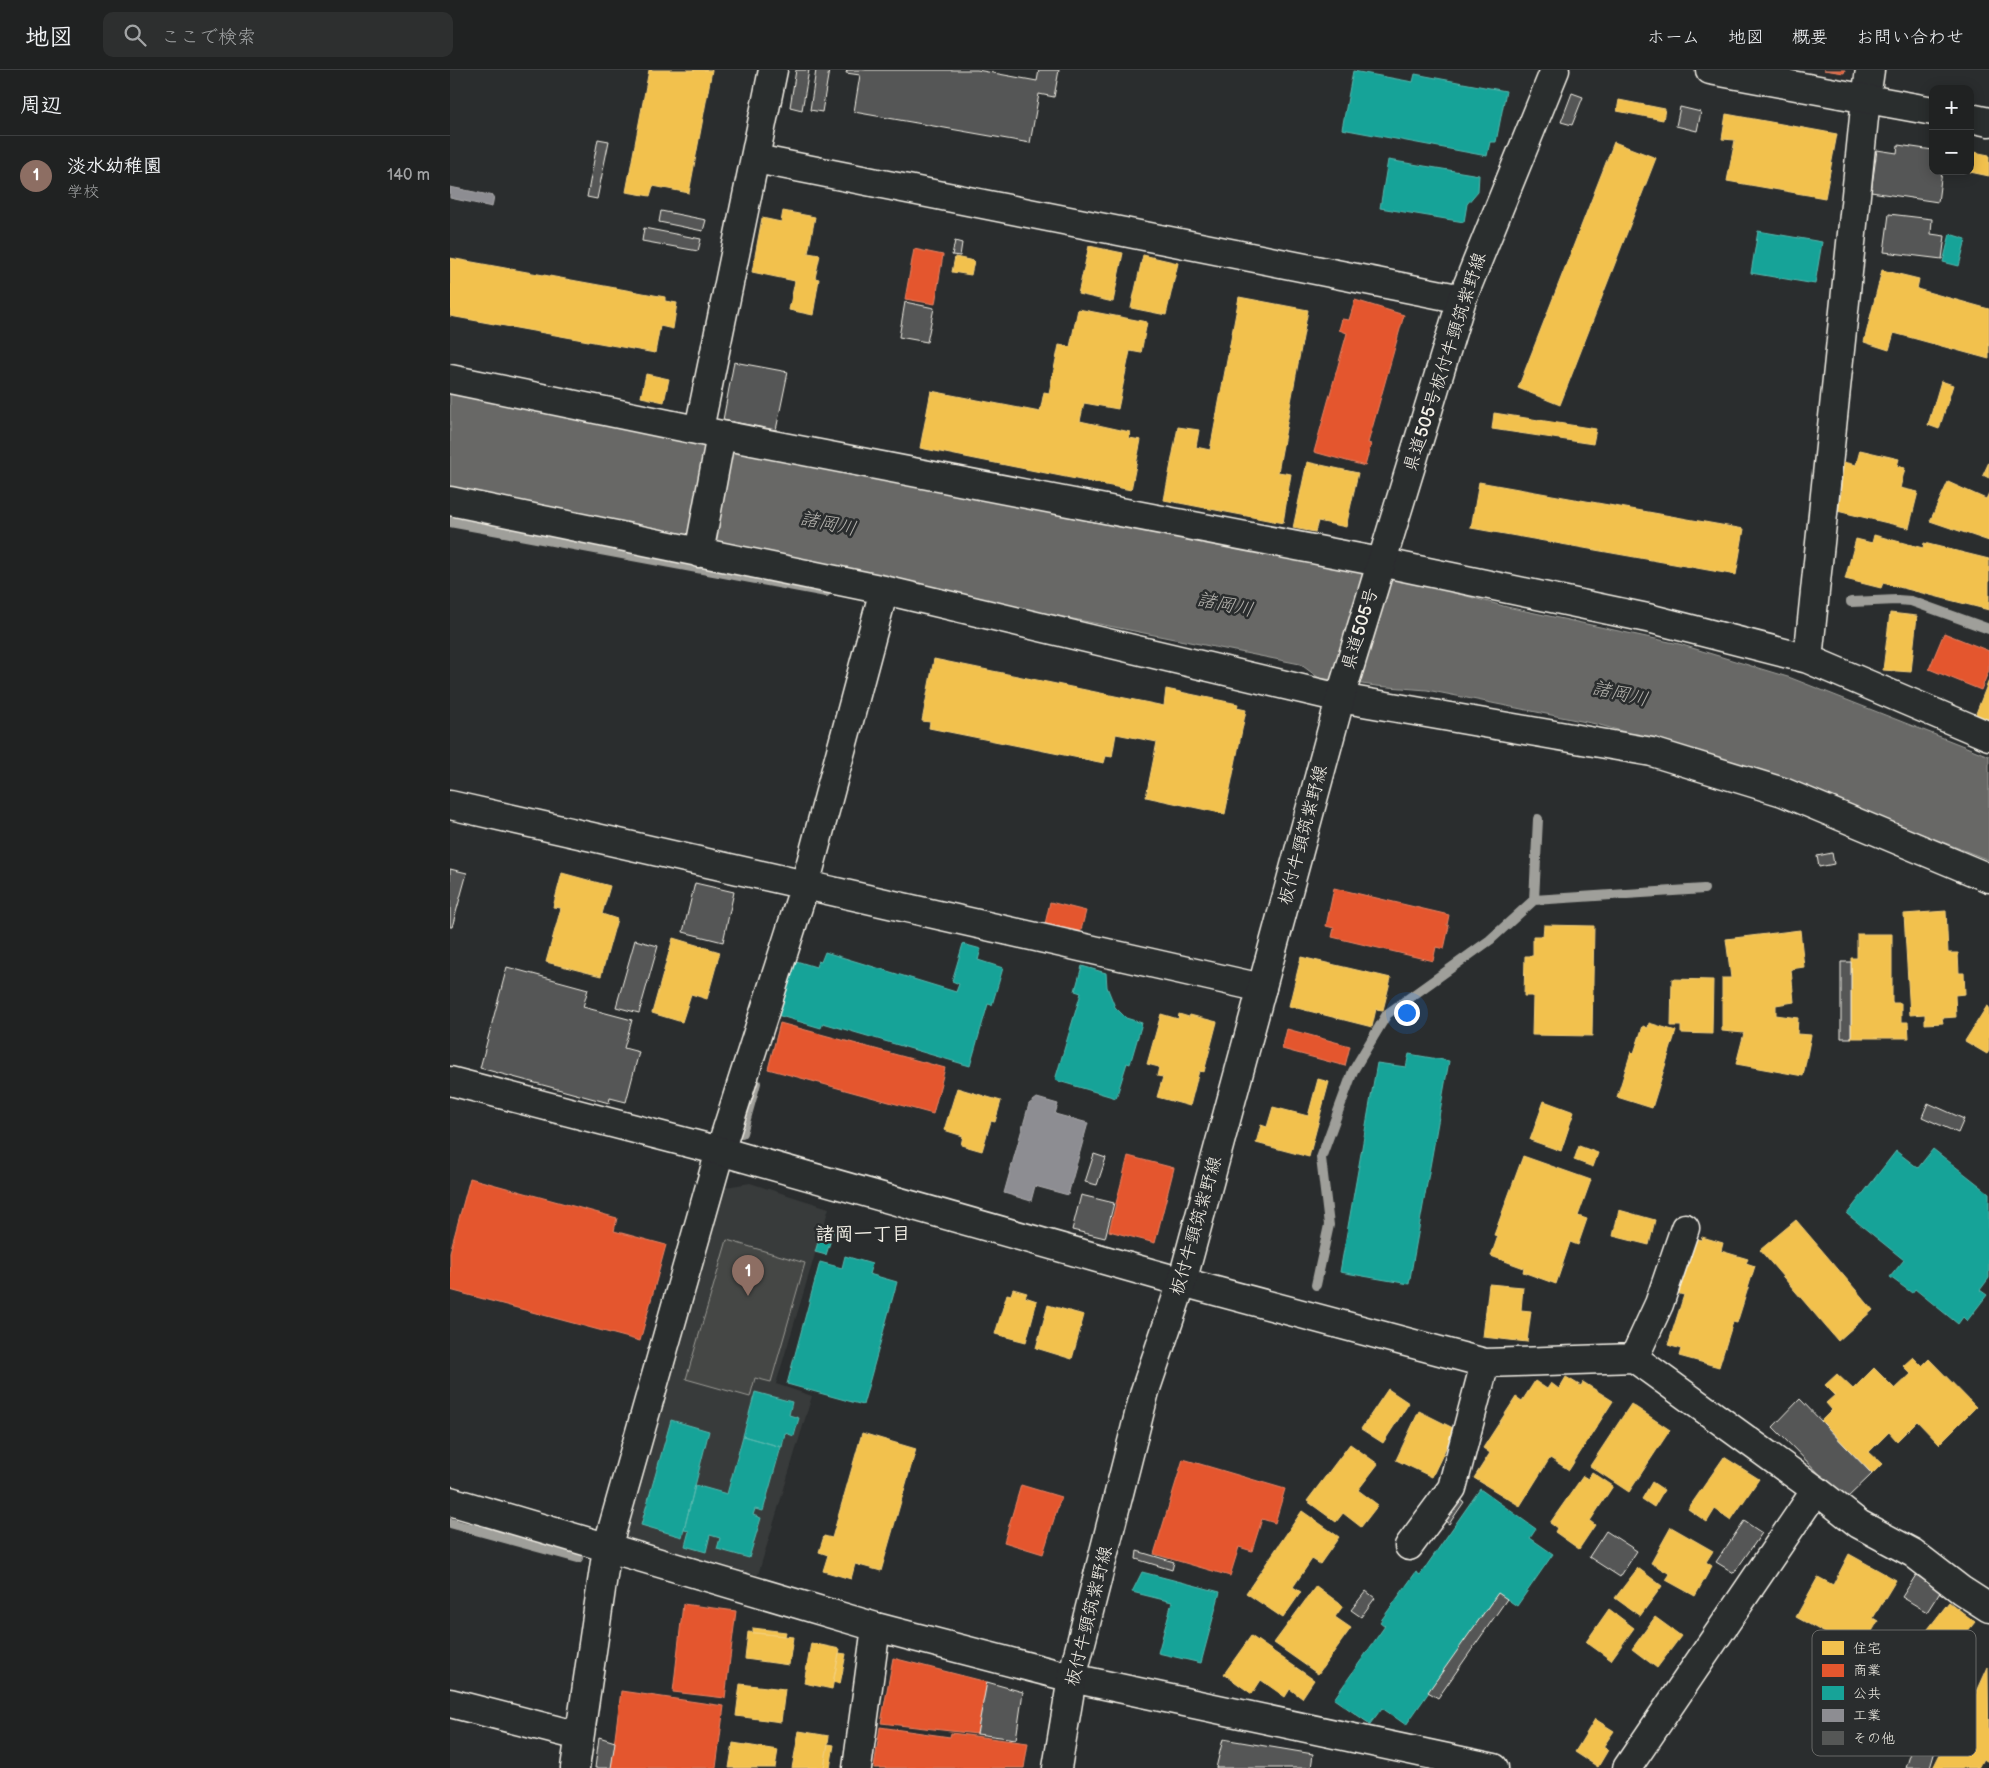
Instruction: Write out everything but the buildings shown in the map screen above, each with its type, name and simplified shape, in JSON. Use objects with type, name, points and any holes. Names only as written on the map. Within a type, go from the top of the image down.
[{"type":"street","points":[[699,553],[710,432],[773,70]]},
{"type":"street","name":"県道505号板付牛頸筑紫野線","points":[[1379,567],[1462,299],[1555,70]]},
{"type":"street","points":[[1710,70],[1929,110]]},
{"type":"street","points":[[1808,659],[1870,70]]},
{"type":"street","points":[[1974,119],[1989,122]]},
{"type":"street","points":[[756,159],[1462,299]]},
{"type":"street","points":[[450,379],[1379,567],[1652,619],[1808,659],[1989,736]]},
{"type":"street","points":[[450,501],[884,590],[1342,692],[1652,752],[1783,792],[1989,878]]},
{"type":"street","name":"県道505号","points":[[1342,692],[1379,567]]},
{"type":"street","points":[[575,1768],[607,1548],[720,1151],[805,885],[884,590]]},
{"type":"street","name":"板付牛頸筑紫野線","points":[[1057,1768],[1072,1678],[1144,1391],[1182,1282],[1342,692]]},
{"type":"street","points":[[450,806],[1262,988]]},
{"type":"street","points":[[450,1081],[720,1151],[1182,1282],[1485,1363],[1634,1358],[1816,1490],[1859,1524],[1913,1553],[1961,1590],[1989,1608]]},
{"type":"street","points":[[1634,1358],[1659,1304],[1685,1228]]},
{"type":"street","points":[[1409,1546],[1452,1488],[1485,1363]]},
{"type":"street","points":[[1627,1768],[1816,1490]]},
{"type":"street","points":[[450,1501],[876,1627],[1072,1678],[1494,1768]]},
{"type":"street","points":[[856,1768],[876,1627]]},
{"type":"street","points":[[450,1703],[579,1736]]},
{"type":"shaded area","points":[[750,1183],[829,1208],[776,1384],[812,1396],[758,1575],[624,1538],[725,1187]]},
{"type":"shaded area","points":[[727,1240],[805,1263],[771,1382],[755,1378],[750,1397],[686,1379]]},
{"type":"water","name":"諸岡川","points":[[450,394],[1415,582],[1507,607],[1679,644],[1791,678],[1989,756],[1989,860],[1842,803],[1705,754],[1596,724],[1427,690],[1376,686],[1319,678],[1300,664],[450,495]]},
{"type":"waterway","points":[[450,522],[826,592]]},
{"type":"waterway","points":[[1851,602],[1911,601],[1989,629]]},
{"type":"waterway","points":[[1316,1285],[1329,1225],[1321,1158],[1353,1071],[1387,1014],[1490,940],[1534,900],[1538,819]]},
{"type":"waterway","points":[[1534,900],[1704,889]]},
{"type":"waterway","points":[[742,1133],[756,1083]]},
{"type":"waterway","points":[[450,1523],[578,1558]]},
{"type":"place","name":"淡水幼稚園","points":[[748,1296]]},
{"type":"district","name":"諸岡一丁目","points":[[863,1234]]}]
